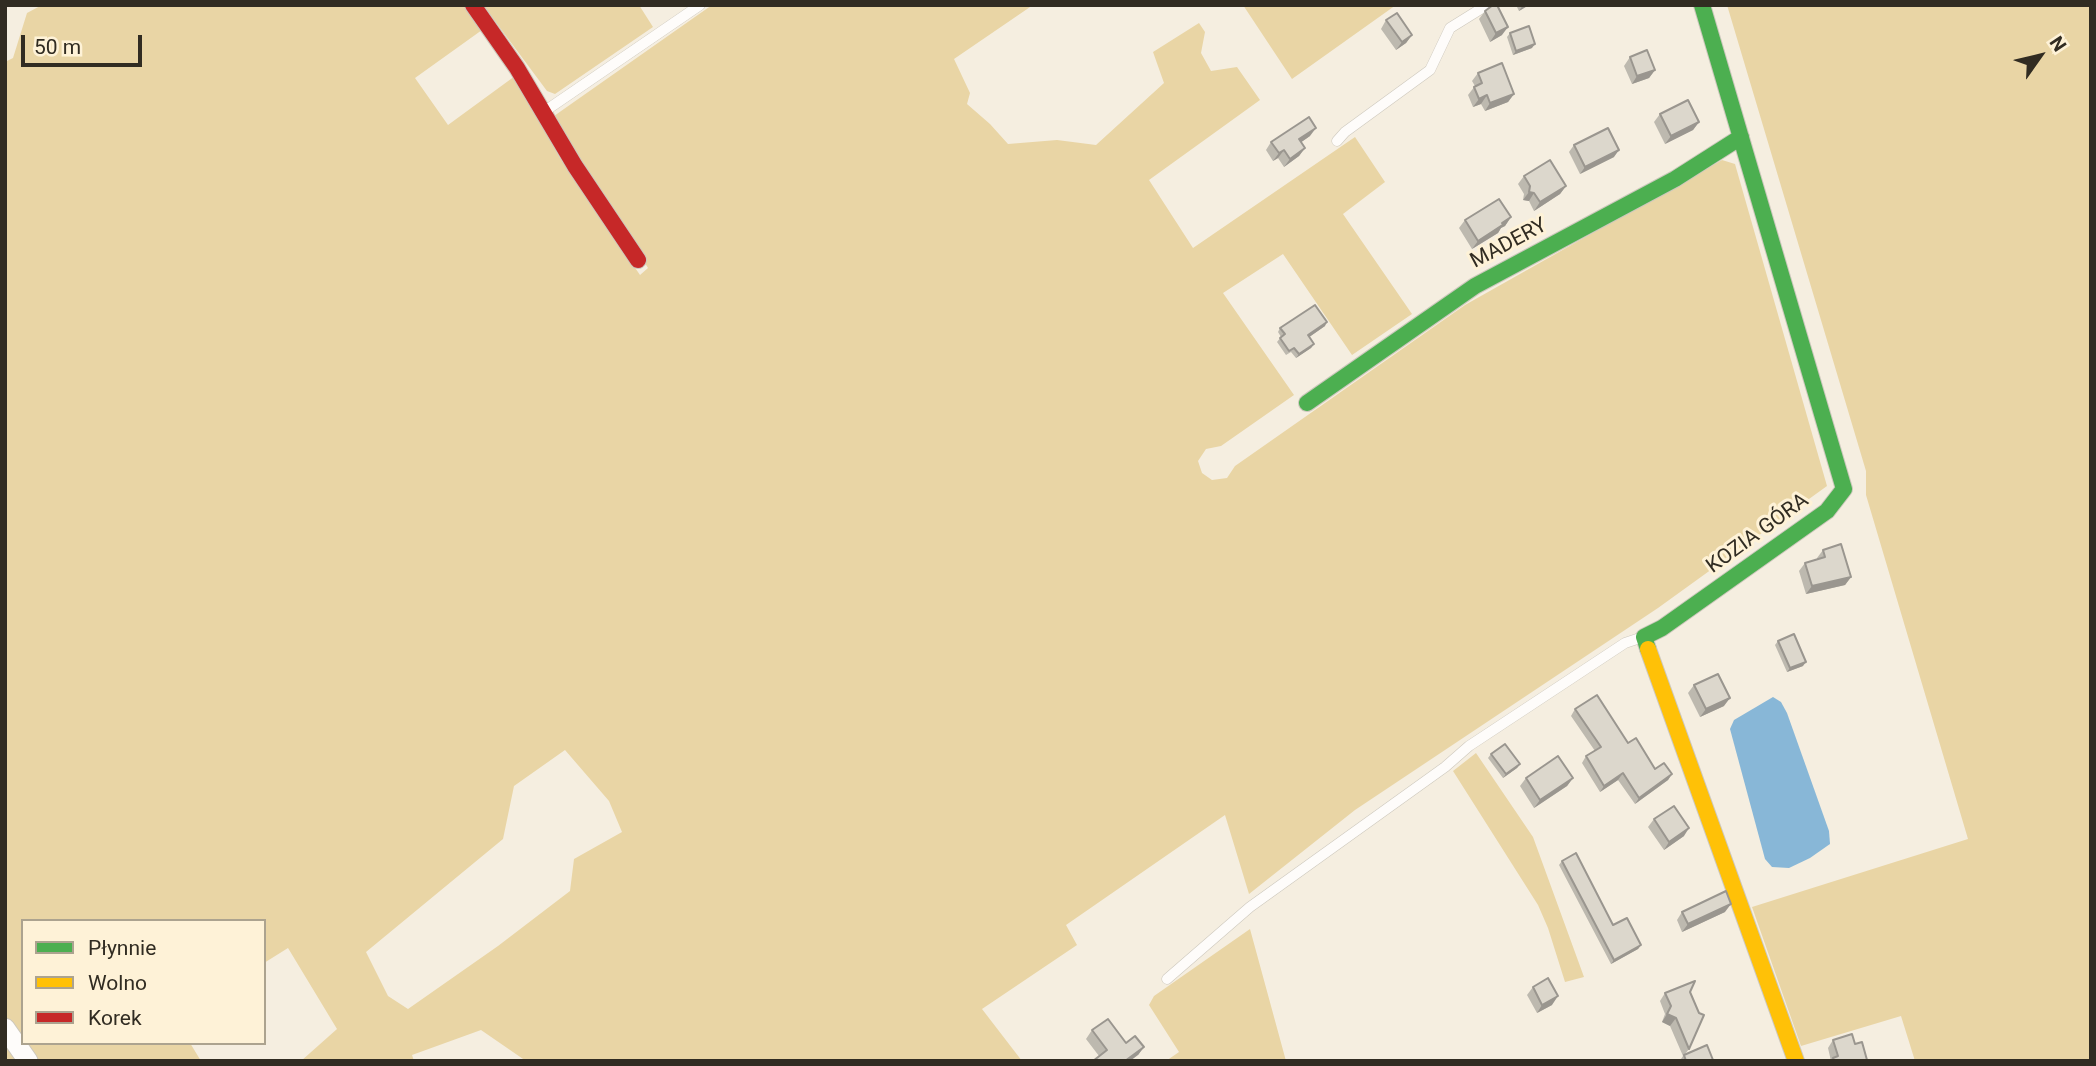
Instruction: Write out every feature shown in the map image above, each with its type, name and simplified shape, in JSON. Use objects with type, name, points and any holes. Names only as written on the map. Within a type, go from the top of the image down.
[{"type":"street","points":[[473,5],[545,111],[575,166],[638,260]]},
{"type":"street","name":"KOZIA GÓRA","points":[[1644,637],[1662,628],[1827,511],[1844,489],[1702,5]]},
{"type":"street","name":"MADERY","points":[[1307,403],[1475,286],[1675,179],[1741,138]]},
{"type":"street","points":[[1644,637],[1796,1061]]},
{"type":"street","points":[[5,1028],[28,1061]]},
{"type":"lane","points":[[545,111],[700,5]]},
{"type":"lane","points":[[1337,141],[1345,132],[1430,70],[1450,28],[1487,5]]},
{"type":"lane","points":[[1167,979],[1250,906],[1434,775],[1469,746],[1625,643],[1644,637]]},
{"type":"shaded area","points":[[42,5],[465,5],[482,30],[415,78],[448,125],[515,76],[560,158],[640,275],[648,268],[554,116],[712,5],[1033,5],[954,59],[970,93],[967,104],[1008,144],[1057,140],[1096,145],[1164,83],[1153,52],[1199,23],[1205,32],[1201,53],[1211,71],[1237,67],[1260,100],[1149,180],[1193,248],[1355,137],[1385,182],[1343,214],[1412,314],[1352,355],[1283,254],[1223,293],[1294,395],[1221,446],[1206,449],[1198,461],[1202,473],[1212,480],[1227,478],[1235,466],[1465,305],[1722,160],[1735,164],[1827,486],[1658,608],[1355,810],[1249,894],[1225,815],[1066,925],[1077,945],[982,1009],[1022,1061],[526,1061],[481,1030],[412,1055],[414,1061],[301,1061],[337,1029],[288,948],[266,962],[266,919],[21,919],[21,1045],[191,1045],[201,1061],[5,1061],[5,62],[13,58],[27,13]],"holes":[[[565,750],[609,801],[622,832],[574,859],[570,891],[498,946],[408,1009],[388,996],[366,952],[503,839],[514,786]]]},
{"type":"shaded area","points":[[483,5],[639,5],[653,27],[555,94],[547,91]]},
{"type":"shaded area","points":[[1243,5],[1396,5],[1292,79]]},
{"type":"shaded area","points":[[1727,5],[2091,5],[2091,1061],[1915,1061],[1901,1016],[1801,1046],[1752,907],[1968,839],[1866,495],[1866,471]]},
{"type":"shaded area","points":[[1476,753],[1533,837],[1584,977],[1565,982],[1538,905],[1453,771]]},
{"type":"shaded area","points":[[1250,929],[1286,1061],[1166,1061],[1179,1052],[1149,1005],[1154,996]]},
{"type":"water","points":[[1773,697],[1781,702],[1787,713],[1829,831],[1830,844],[1789,868],[1772,867],[1765,859],[1730,729],[1734,720]]},
{"type":"building","points":[[1497,5],[1508,27],[1496,33],[1485,11]]},
{"type":"building","points":[[1397,13],[1412,35],[1402,42],[1386,20]]},
{"type":"building","points":[[1529,26],[1535,44],[1516,51],[1510,33]]},
{"type":"building","points":[[1647,50],[1655,70],[1637,76],[1630,57]]},
{"type":"building","points":[[1502,63],[1514,94],[1490,103],[1487,95],[1479,99],[1474,87],[1482,83],[1478,73]]},
{"type":"building","points":[[1688,100],[1699,122],[1671,136],[1660,114]]},
{"type":"building","points":[[1309,117],[1316,128],[1299,139],[1305,148],[1290,159],[1284,150],[1279,153],[1271,142]]},
{"type":"building","points":[[1608,128],[1619,150],[1585,167],[1574,145]]},
{"type":"building","points":[[1550,160],[1566,186],[1540,202],[1534,193],[1529,192],[1530,186],[1524,176]]},
{"type":"building","points":[[1499,199],[1511,217],[1478,241],[1465,220]]},
{"type":"building","points":[[1315,305],[1327,322],[1308,335],[1314,344],[1299,354],[1294,348],[1289,351],[1280,338],[1285,334],[1280,328]]},
{"type":"building","points":[[1841,544],[1851,577],[1812,586],[1805,563],[1825,557],[1823,550]]},
{"type":"building","points":[[1794,634],[1806,662],[1790,668],[1778,641]]},
{"type":"building","points":[[1718,674],[1730,698],[1706,709],[1694,685]]},
{"type":"building","points":[[1597,695],[1628,743],[1636,738],[1655,769],[1664,763],[1672,774],[1639,798],[1623,773],[1604,786],[1586,756],[1601,747],[1575,709]]},
{"type":"building","points":[[1505,744],[1520,764],[1506,774],[1491,754]]},
{"type":"building","points":[[1558,756],[1573,778],[1540,800],[1526,778]]},
{"type":"building","points":[[1674,806],[1689,828],[1669,842],[1654,819]]},
{"type":"building","points":[[1576,853],[1613,925],[1627,918],[1641,945],[1614,960],[1562,861]]},
{"type":"building","points":[[1726,891],[1731,904],[1688,924],[1682,912]]},
{"type":"building","points":[[1548,978],[1558,996],[1542,1005],[1533,987]]},
{"type":"building","points":[[1695,981],[1690,992],[1699,1013],[1704,1015],[1689,1049],[1676,1018],[1667,1014],[1671,1006],[1665,993]]},
{"type":"building","points":[[1108,1019],[1126,1043],[1135,1036],[1144,1047],[1125,1061],[1093,1061],[1107,1050],[1092,1030]]},
{"type":"building","points":[[1852,1034],[1855,1044],[1862,1042],[1867,1060],[1834,1061],[1833,1058],[1838,1056],[1833,1040]]},
{"type":"building","points":[[1707,1045],[1713,1060],[1686,1061],[1684,1055]]},
{"type":"traffic: fast","points":[[1648,649],[1644,637],[1662,628],[1827,511],[1844,489],[1702,5]]},
{"type":"traffic: fast","points":[[1307,403],[1475,286],[1675,179],[1741,137]]},
{"type":"traffic: slow","points":[[1648,649],[1796,1061]]},
{"type":"traffic: jam","points":[[473,5],[517,68],[575,166],[638,260]]}]
